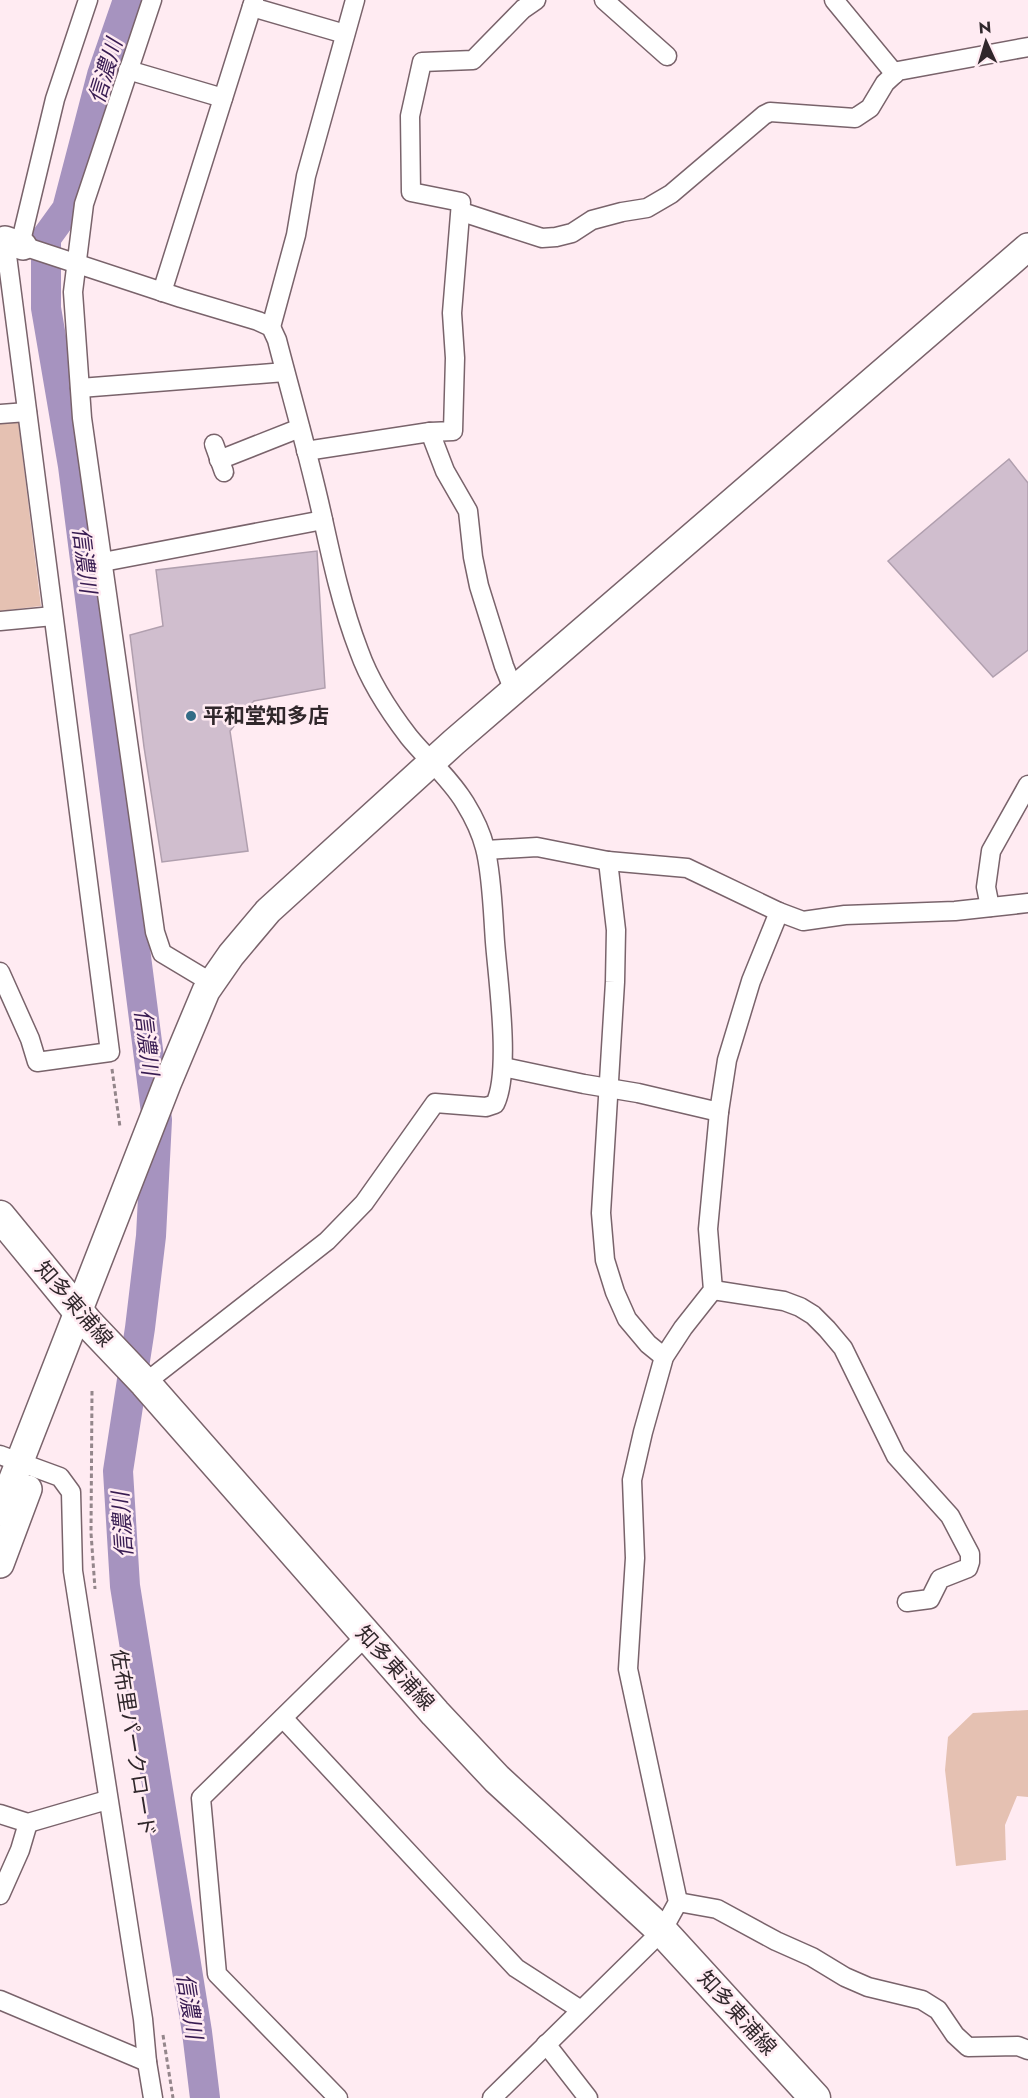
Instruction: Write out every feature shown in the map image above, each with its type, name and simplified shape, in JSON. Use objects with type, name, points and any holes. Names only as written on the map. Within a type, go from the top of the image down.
[{"type":"main road","name":"知多東浦線","points":[[0,1216],[82,1316],[145,1383],[366,1636],[497,1779],[662,1930],[815,2098]]},
{"type":"street","points":[[0,972],[30,1039],[37,1062],[110,1052],[27,412],[12,242],[55,99],[88,0]]},
{"type":"street","points":[[152,0],[84,204],[74,292],[82,418],[159,946],[162,953],[212,983]]},
{"type":"street","points":[[145,1383],[327,1241],[364,1203],[435,1103],[486,1107],[495,1104],[498,1098],[502,1067],[502,1040],[486,850],[480,831],[464,801],[410,737],[381,696],[360,653],[334,567],[300,428],[271,327],[296,235],[306,176],[355,0]]},
{"type":"street","points":[[306,452],[430,432],[453,431],[455,358],[452,313],[462,212],[461,202],[411,192],[410,116],[422,62],[473,60],[523,9],[536,0]]},
{"type":"street","points":[[604,0],[667,57]]},
{"type":"street","points":[[834,0],[895,74]]},
{"type":"street","points":[[162,292],[253,4],[345,34]]},
{"type":"street","points":[[462,212],[542,238],[572,234],[592,220],[647,208],[671,194],[770,112],[855,118],[870,108],[885,83],[898,71],[1028,47]]},
{"type":"street","points":[[128,70],[223,98]]},
{"type":"street","points":[[12,242],[271,327]]},
{"type":"street","points":[[0,1512],[18,1462],[82,1316],[94,1274],[123,1193],[167,1084],[206,991],[231,955],[268,910],[454,742],[1028,247]]},
{"type":"street","points":[[80,388],[285,372]]},
{"type":"street","points":[[0,414],[27,412]]},
{"type":"street","points":[[219,459],[300,428]]},
{"type":"street","points":[[430,432],[445,471],[468,511],[479,586],[514,691]]},
{"type":"street","points":[[103,562],[323,520]]},
{"type":"street","points":[[0,621],[53,616]]},
{"type":"street","points":[[990,907],[986,886],[991,851],[1028,785]]},
{"type":"street","points":[[486,850],[537,847],[608,861],[687,868],[803,921],[844,915],[955,911],[1028,903]]},
{"type":"street","points":[[608,861],[616,930],[601,1213],[605,1260],[615,1292],[627,1319],[648,1344],[664,1357]]},
{"type":"street","points":[[492,2098],[662,1930],[678,1902],[628,1669],[634,1558],[632,1480],[664,1357],[682,1328],[713,1290],[708,1229],[718,1112],[728,1060],[751,981],[779,912]]},
{"type":"street","points":[[502,1067],[608,1087],[718,1112]]},
{"type":"street","points":[[713,1290],[784,1301],[813,1315],[843,1348],[897,1456],[950,1516],[970,1554],[968,1568],[940,1579],[930,1599],[907,1602]]},
{"type":"street","points":[[0,1564],[18,1462]]},
{"type":"street","points":[[18,1462],[60,1477],[71,1492],[73,1570],[153,2098]]},
{"type":"street","points":[[338,2098],[217,1974],[201,1798],[366,1636]]},
{"type":"street","points":[[283,1718],[516,1968],[581,2010]]},
{"type":"street","points":[[0,1814],[28,1823],[107,1800]]},
{"type":"street","points":[[0,1895],[20,1850],[28,1823]]},
{"type":"street","points":[[678,1902],[717,1909],[776,1941],[812,1957],[844,1977],[868,1987],[922,2000],[938,2010],[955,2035],[968,2048],[1018,2046],[1028,2050]]},
{"type":"street","points":[[0,2000],[147,2062]]},
{"type":"street","points":[[546,2044],[588,2098]]},
{"type":"path","points":[[110,1052],[120,1127]]},
{"type":"path","points":[[92,1391],[91,1533],[95,1592]]},
{"type":"path","points":[[163,2031],[173,2098]]},
{"type":"shaded area","points":[[18,420],[41,606],[0,611],[0,422]]},
{"type":"shaded area","points":[[1028,1710],[1028,1797],[1017,1796],[1005,1825],[1006,1860],[956,1866],[945,1770],[948,1737],[973,1713]]},
{"type":"building","points":[[1009,459],[1028,483],[1028,650],[993,677],[888,561]]},
{"type":"building","name":"平和堂知多店","points":[[317,551],[325,688],[254,701],[230,731],[248,851],[162,862],[130,635],[163,626],[156,570]]},
{"type":"waterway","name":"信濃川","points":[[128,0],[102,75],[67,209],[46,238],[46,308],[73,466],[157,1120],[151,1236],[140,1328],[118,1471],[125,1586],[197,2032],[205,2098]]},
{"type":"place","name":"平和堂知多店","points":[[191,716]]}]
